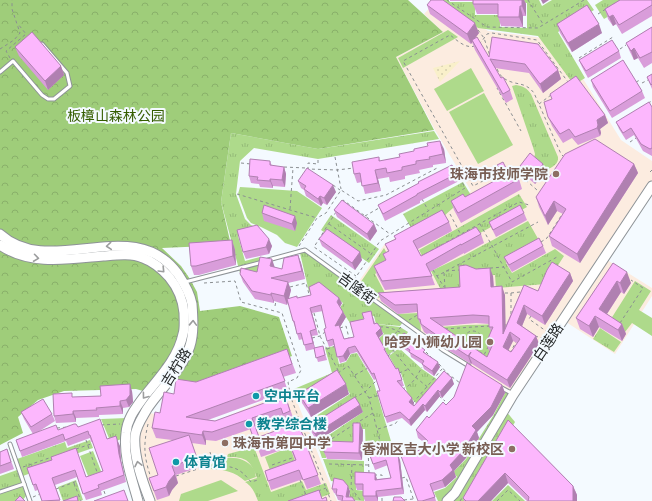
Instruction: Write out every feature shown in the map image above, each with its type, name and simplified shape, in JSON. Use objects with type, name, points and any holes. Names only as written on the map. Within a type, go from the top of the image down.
[{"type":"main road","name":"白莲路","points":[[447,501],[455,493],[513,395],[652,186]]},
{"type":"main road","name":"吉柠路","points":[[0,234],[16,245],[45,251],[131,246],[153,252],[164,260],[184,283],[191,298],[193,315],[190,346],[178,369],[151,404],[138,424],[135,436],[135,450],[140,472],[150,501]]},
{"type":"main road","name":"吉柠路","points":[[0,245],[13,252],[40,259],[59,260],[117,255],[141,257],[157,265],[171,280],[182,299],[184,333],[180,344],[166,368],[129,418],[126,433],[126,450],[131,478],[138,501]]},
{"type":"lane","points":[[0,72],[13,61],[42,95],[48,99],[54,99],[70,86],[68,73],[42,44]]},
{"type":"lane","name":"吉隆街","points":[[184,283],[305,250],[443,350],[475,370]]},
{"type":"lane","points":[[494,382],[513,395]]},
{"type":"lane","points":[[10,444],[30,500]]},
{"type":"lane","points":[[0,492],[24,484]]},
{"type":"path","points":[[0,49],[12,42],[20,32],[12,8],[12,0]]},
{"type":"path","points":[[447,0],[487,27],[538,28],[584,0]]},
{"type":"path","points":[[528,0],[544,24]]},
{"type":"path","points":[[598,14],[620,0]]},
{"type":"path","points":[[13,61],[6,51],[26,34],[16,22]]},
{"type":"path","points":[[474,27],[480,31],[484,38],[491,58]]},
{"type":"path","points":[[492,176],[473,186],[403,61],[450,35],[465,46],[469,47],[476,46],[487,34],[492,33],[537,40],[569,83]]},
{"type":"path","points":[[578,58],[613,37]]},
{"type":"path","points":[[620,49],[626,45]]},
{"type":"path","points":[[497,70],[506,80],[521,84],[531,90],[539,104],[561,154],[564,157]]},
{"type":"path","points":[[642,83],[652,77]]},
{"type":"path","points":[[633,83],[640,80]]},
{"type":"path","points":[[504,85],[511,81]]},
{"type":"path","points":[[497,88],[521,131]]},
{"type":"path","points":[[539,104],[551,96]]},
{"type":"path","points":[[646,104],[652,101]]},
{"type":"path","points":[[630,142],[641,135]]},
{"type":"path","points":[[298,248],[317,218],[326,213],[341,190],[335,157]]},
{"type":"path","points":[[308,168],[308,163],[318,164],[318,160]]},
{"type":"path","points":[[241,163],[256,164]]},
{"type":"path","points":[[278,166],[337,170],[353,168]]},
{"type":"path","points":[[505,170],[511,166],[537,190]]},
{"type":"path","points":[[290,210],[293,167]]},
{"type":"path","points":[[334,186],[358,201],[386,196],[439,167]]},
{"type":"path","points":[[308,168],[314,173]]},
{"type":"path","points":[[351,284],[380,241],[465,188],[455,168],[448,171]]},
{"type":"path","points":[[237,194],[317,218]]},
{"type":"path","points":[[422,199],[428,211]]},
{"type":"path","points":[[343,200],[391,234]]},
{"type":"path","points":[[425,254],[519,202],[529,205]]},
{"type":"path","points":[[365,216],[384,205]]},
{"type":"path","points":[[336,212],[314,247],[356,276]]},
{"type":"path","points":[[450,214],[461,234]]},
{"type":"path","points":[[540,242],[547,238],[561,216]]},
{"type":"path","points":[[436,276],[538,222]]},
{"type":"path","points":[[328,224],[371,254]]},
{"type":"path","points":[[479,224],[512,282],[557,257]]},
{"type":"path","points":[[474,269],[504,266]]},
{"type":"path","points":[[434,270],[436,276],[445,288],[444,272]]},
{"type":"path","points":[[444,272],[459,270]]},
{"type":"path","points":[[618,326],[643,288],[631,280]]},
{"type":"path","points":[[205,282],[235,281],[241,302],[282,313],[301,370],[297,378],[288,382],[291,398],[331,501]]},
{"type":"path","points":[[288,287],[306,283],[310,298]]},
{"type":"path","points":[[504,293],[526,292]]},
{"type":"path","points":[[511,293],[511,320]]},
{"type":"path","points":[[275,306],[276,299]]},
{"type":"path","points":[[532,312],[529,319],[546,331]]},
{"type":"path","points":[[314,313],[320,336],[338,372],[348,366],[369,398],[383,452]]},
{"type":"path","points":[[419,314],[405,322],[387,343],[409,370],[433,391]]},
{"type":"path","points":[[340,328],[346,326],[350,343]]},
{"type":"path","points":[[473,326],[473,331]]},
{"type":"path","points":[[448,333],[442,329],[491,326]]},
{"type":"path","points":[[377,328],[383,327],[398,330],[404,334]]},
{"type":"path","points":[[307,339],[320,336],[327,330]]},
{"type":"path","points":[[462,342],[469,348],[478,348],[482,343],[482,338],[479,333],[473,331],[468,332],[465,337],[465,343]]},
{"type":"path","points":[[535,336],[549,341]]},
{"type":"path","points":[[508,355],[518,337]]},
{"type":"path","points":[[411,339],[417,343],[447,373],[460,382]]},
{"type":"path","points":[[327,349],[339,346]]},
{"type":"path","points":[[475,348],[484,355],[488,348]]},
{"type":"path","points":[[388,356],[394,352]]},
{"type":"path","points":[[401,389],[408,387],[423,366]]},
{"type":"path","points":[[354,376],[368,368]]},
{"type":"path","points":[[413,403],[442,368]]},
{"type":"path","points":[[396,374],[409,370]]},
{"type":"path","points":[[352,400],[364,392],[376,380],[383,378]]},
{"type":"path","points":[[369,398],[382,394]]},
{"type":"path","points":[[439,396],[444,401]]},
{"type":"path","points":[[284,401],[291,398]]},
{"type":"path","points":[[323,444],[372,413]]},
{"type":"path","points":[[377,429],[395,424],[399,419]]},
{"type":"path","points":[[95,425],[124,423]]},
{"type":"path","points":[[148,423],[144,450],[151,478]]},
{"type":"path","points":[[51,430],[58,427],[73,426]]},
{"type":"path","points":[[85,439],[98,474]]},
{"type":"path","points":[[77,448],[95,443]]},
{"type":"path","points":[[382,481],[382,475],[369,474],[368,450],[400,443]]},
{"type":"path","points":[[210,452],[214,466]]},
{"type":"path","points":[[19,469],[55,456]]},
{"type":"path","points":[[272,465],[292,458],[294,464]]},
{"type":"path","points":[[329,464],[369,464]]},
{"type":"path","points":[[352,464],[351,488],[361,501]]},
{"type":"path","points":[[175,477],[204,467],[227,466],[238,468],[252,482],[258,480]]},
{"type":"path","points":[[299,477],[306,496]]},
{"type":"path","points":[[398,478],[406,477],[414,500],[398,501]]},
{"type":"path","points":[[52,490],[80,480]]},
{"type":"path","points":[[74,482],[81,501]]},
{"type":"path","points":[[102,486],[106,497]]},
{"type":"path","points":[[313,493],[326,488]]},
{"type":"path","points":[[497,501],[508,490],[520,501]]},
{"type":"path","points":[[30,500],[44,493]]},
{"type":"path","points":[[382,494],[382,501]]},
{"type":"shaded area","name":"珠海市技师学院","points":[[437,0],[443,0],[488,31],[559,40],[621,140],[652,161],[652,185],[604,258],[652,288],[652,296],[615,354],[563,320],[513,395],[443,350],[355,287],[384,245],[471,191],[435,130],[396,57],[443,32],[424,14]]},
{"type":"shaded area","name":"珠海市第四中学","points":[[292,389],[337,501],[150,501],[135,436],[148,409],[150,413],[209,424]]},
{"type":"green space","name":"板樟山森林公园","points":[[0,0],[408,0],[443,32],[396,57],[434,130],[318,149],[231,133],[221,202],[231,245],[162,248],[181,266],[190,279],[197,292],[200,311],[240,306],[279,317],[292,356],[208,387],[169,380],[157,395],[136,389],[64,391],[38,400],[18,417],[23,433],[0,445]]},
{"type":"green space","points":[[442,0],[449,0],[449,2],[475,2],[475,15],[500,15],[500,27],[527,28],[527,3],[506,3],[506,0],[539,0],[542,6],[552,0],[587,0],[594,10],[558,32],[585,78],[574,85],[538,36],[478,28]]},
{"type":"green space","points":[[603,0],[636,0],[604,19],[595,5]]},
{"type":"green space","points":[[448,30],[458,37],[403,68],[398,58]]},
{"type":"green space","points":[[471,68],[484,91],[447,111],[434,89]]},
{"type":"green space","points":[[516,85],[525,88],[531,94],[558,157],[556,163],[547,170],[534,158],[535,154],[533,147],[512,86]]},
{"type":"green space","points":[[484,93],[513,145],[478,164],[449,112]]},
{"type":"green space","points":[[434,131],[439,139],[318,159],[254,148],[240,161],[236,194],[245,219],[251,225],[262,230],[238,236],[245,261],[260,257],[259,278],[240,273],[221,202],[231,133],[318,149]]},
{"type":"green space","points":[[463,182],[472,197],[453,208],[444,216],[414,233],[403,214]]},
{"type":"green space","points":[[240,187],[297,191],[322,208],[297,247],[285,243],[277,235],[251,223],[247,218],[238,194]]},
{"type":"green space","points":[[519,194],[527,207],[426,263],[419,250]]},
{"type":"green space","points":[[331,215],[379,249],[369,263],[321,230]]},
{"type":"green space","points":[[528,221],[541,244],[506,263],[512,273],[555,249],[564,256],[546,284],[496,288],[495,275],[479,276],[462,291],[442,292],[431,271],[465,255]]},
{"type":"green space","points":[[384,248],[390,259],[387,267],[375,274],[387,297],[373,298],[358,286]]},
{"type":"green space","points":[[305,252],[403,322],[400,326],[376,324],[374,316],[363,318],[364,323],[352,326],[340,308],[343,303],[321,286],[309,292],[300,253]]},
{"type":"green space","points":[[635,281],[651,291],[639,310],[652,318],[652,336],[632,323],[625,332],[609,322]]},
{"type":"green space","points":[[420,313],[421,333],[395,314]]},
{"type":"green space","points":[[376,324],[400,327],[408,332],[398,348],[388,355],[381,343],[370,346],[384,334]]},
{"type":"green space","points":[[508,324],[490,364],[440,327],[467,325]]},
{"type":"green space","points":[[600,328],[621,342],[614,352],[593,339]]},
{"type":"green space","points":[[335,346],[339,364],[346,362],[351,354],[357,353],[373,380],[393,448],[366,457],[365,429],[355,429],[354,448],[326,448],[326,458],[322,458],[317,443],[363,412],[357,403],[311,432],[307,422],[350,394],[341,378],[300,403],[294,389],[332,373],[325,348]]},
{"type":"green space","points":[[399,348],[422,369],[438,380],[418,405],[408,395],[401,373],[398,372],[389,356]]},
{"type":"green space","points":[[506,391],[512,395],[446,501],[438,501],[434,492],[445,488],[457,477],[453,472],[466,459],[493,416]]},
{"type":"green space","points":[[506,411],[515,422],[469,501],[450,501]]},
{"type":"green space","points":[[127,418],[124,438],[111,443],[101,419]]},
{"type":"green space","points":[[90,440],[93,448],[52,462],[52,465],[23,476],[17,459],[65,442],[67,448]]},
{"type":"green space","points":[[254,447],[271,492],[302,481],[306,490],[326,483],[330,494],[310,501],[258,501],[253,490],[245,482],[257,478],[250,463],[243,459],[227,457],[228,454]]},
{"type":"green space","points":[[290,447],[298,469],[273,478],[265,457]]},
{"type":"green space","points":[[93,451],[103,476],[90,481],[80,456]]},
{"type":"green space","points":[[227,458],[245,461],[254,469],[256,477],[245,481],[237,475],[229,472],[210,469],[209,465]]},
{"type":"green space","points":[[323,459],[364,461],[364,477],[357,477],[356,490],[365,491],[364,501],[349,500],[350,490],[345,483],[331,481]]},
{"type":"green space","points":[[17,470],[26,496],[22,501],[0,501],[0,476]]},
{"type":"green space","points":[[76,480],[83,500],[63,501],[58,487]]},
{"type":"green space","points":[[221,480],[238,491],[208,501],[179,501],[181,494]]},
{"type":"green space","points":[[508,485],[525,501],[492,501]]},
{"type":"sand","points":[[460,61],[440,82],[433,68]]},
{"type":"building","points":[[431,0],[443,0],[475,23],[467,34],[427,5]]},
{"type":"building","points":[[473,0],[522,0],[522,6],[520,6],[519,17],[498,17],[498,4],[473,4]]},
{"type":"building","points":[[620,0],[652,0],[652,5],[619,25],[613,15],[609,17],[605,9]]},
{"type":"building","points":[[587,5],[599,24],[568,43],[557,24]]},
{"type":"building","points":[[652,27],[652,52],[640,58],[634,48],[631,51],[626,43]]},
{"type":"building","points":[[32,32],[61,66],[45,81],[15,47]]},
{"type":"building","points":[[477,37],[489,57],[492,37],[538,44],[558,70],[540,84],[525,64],[490,59],[510,90],[503,94],[472,40]]},
{"type":"building","points":[[612,40],[619,51],[586,71],[579,60]]},
{"type":"building","points":[[623,60],[642,91],[610,111],[591,80]]},
{"type":"building","points":[[652,74],[652,84],[651,85],[647,77]]},
{"type":"building","points":[[576,76],[605,115],[597,120],[597,128],[575,137],[569,129],[560,134],[548,117],[544,102],[552,99],[550,94]]},
{"type":"building","points":[[649,102],[652,107],[652,148],[650,149],[641,144],[631,128],[623,133],[616,122]]},
{"type":"building","points":[[595,139],[634,164],[577,254],[549,236],[566,209],[554,201],[545,216],[536,197],[565,154]]},
{"type":"building","points":[[440,141],[443,154],[429,157],[430,159],[416,161],[416,164],[402,167],[402,170],[387,173],[386,168],[375,170],[378,183],[362,186],[360,173],[354,174],[352,162],[379,157],[379,161],[400,157],[399,154],[428,146],[427,143]]},
{"type":"building","points":[[530,153],[543,164],[533,177],[520,166]]},
{"type":"building","points":[[250,159],[270,161],[270,165],[284,167],[282,180],[257,180],[258,177],[249,176]]},
{"type":"building","points":[[503,162],[509,174],[514,171],[519,179],[458,213],[451,201],[463,194],[465,197],[496,180],[492,173],[500,169],[497,165]]},
{"type":"building","points":[[452,165],[456,174],[417,194],[383,214],[378,205],[419,183],[418,182]]},
{"type":"building","points":[[307,168],[333,185],[324,198],[320,196],[318,199],[304,189],[306,186],[298,181]]},
{"type":"building","points":[[342,200],[374,224],[367,234],[334,210]]},
{"type":"building","points":[[264,205],[295,216],[292,224],[262,213]]},
{"type":"building","points":[[520,205],[524,213],[493,230],[489,222]]},
{"type":"building","points":[[442,210],[449,222],[413,241],[421,256],[476,227],[481,234],[426,264],[432,276],[382,281],[374,266],[386,260],[383,254],[389,251],[385,244],[396,239],[394,236]]},
{"type":"building","points":[[257,225],[269,239],[266,247],[243,252],[237,230]]},
{"type":"building","points":[[327,229],[360,252],[352,263],[319,239]]},
{"type":"building","points":[[539,238],[543,246],[509,265],[504,257]]},
{"type":"building","points":[[232,240],[233,256],[191,266],[189,243]]},
{"type":"building","points":[[298,255],[302,271],[271,278],[288,282],[284,296],[252,291],[240,274],[241,268],[257,272],[260,257],[272,259],[270,266],[282,269],[284,258]]},
{"type":"building","points":[[552,262],[570,273],[542,316],[524,305],[517,323],[536,336],[507,380],[469,356],[471,352],[468,356],[421,324],[420,319],[418,319],[417,304],[395,305],[378,293],[460,287],[459,266],[466,265],[476,269],[490,268],[491,287],[502,286],[503,334],[524,285],[538,291]],"holes":[[[473,315],[489,316],[489,327],[493,327],[486,343],[492,346],[487,357],[430,318]],[[510,332],[520,339],[511,352],[503,347]]]},
{"type":"building","points":[[613,263],[627,272],[620,283],[617,281],[599,309],[622,324],[618,330],[595,316],[589,326],[576,318]]},
{"type":"building","points":[[319,282],[339,298],[337,302],[343,312],[335,326],[339,325],[344,339],[354,337],[350,322],[364,319],[362,313],[371,311],[374,324],[377,323],[381,328],[376,333],[396,369],[398,368],[402,380],[397,381],[412,398],[409,402],[414,406],[444,371],[452,378],[440,392],[438,390],[425,406],[423,404],[409,420],[400,412],[385,417],[377,391],[380,391],[374,373],[372,374],[355,346],[348,348],[343,356],[337,357],[333,339],[327,341],[321,305],[310,308],[316,329],[310,331],[313,343],[304,345],[301,333],[297,334],[287,299],[297,296],[297,298],[311,295],[309,287]]},
{"type":"building","points":[[404,333],[425,350],[423,352],[438,362],[432,371],[422,364],[424,361],[409,352],[410,350],[398,342]]},
{"type":"building","points":[[323,346],[325,355],[316,358],[314,348]]},
{"type":"building","points":[[287,349],[292,364],[280,368],[285,381],[186,417],[215,421],[278,398],[279,401],[286,398],[290,411],[283,414],[281,408],[252,418],[259,437],[291,425],[292,428],[299,426],[318,475],[303,480],[299,470],[268,481],[265,471],[296,460],[287,437],[257,448],[247,420],[212,432],[203,431],[202,435],[152,428],[155,412],[160,413],[164,392],[174,394],[176,379],[196,382]]},
{"type":"building","points":[[467,363],[502,385],[491,407],[472,426],[476,430],[463,451],[450,465],[453,470],[442,480],[430,484],[435,497],[418,501],[401,456],[420,450],[418,447],[428,441],[416,430],[427,416],[429,418],[443,402],[446,405],[454,397]]},
{"type":"building","points":[[337,370],[346,384],[308,408],[299,394]]},
{"type":"building","points":[[130,384],[130,395],[126,400],[120,401],[120,406],[96,408],[97,410],[73,411],[73,414],[54,416],[53,394],[72,393],[72,397],[101,396],[100,386]]},
{"type":"building","points":[[355,397],[360,405],[315,434],[309,426]]},
{"type":"building","points":[[43,399],[52,414],[31,427],[21,412]]},
{"type":"building","points":[[100,419],[107,439],[116,436],[124,475],[98,485],[99,488],[83,494],[75,470],[52,478],[60,500],[42,501],[36,484],[33,485],[27,468],[52,460],[51,457],[76,448],[86,477],[103,471],[90,435],[88,431],[65,440],[63,434],[20,451],[16,440],[56,425],[58,430],[74,424],[78,427]]},
{"type":"building","name":"香洲区吉大小学 新校区","points":[[508,420],[573,486],[573,501],[528,501],[529,497],[505,473],[478,501],[466,501],[463,498]]},
{"type":"building","points":[[353,423],[360,423],[359,453],[324,452],[325,441],[353,442]]},
{"type":"building","points":[[189,435],[197,458],[172,466],[175,474],[166,487],[154,491],[149,478],[158,475],[149,448]]},
{"type":"building","points":[[394,443],[398,454],[402,488],[376,491],[376,496],[363,496],[363,484],[355,484],[355,472],[375,473],[375,480],[391,478],[386,460],[373,464],[369,453]]},
{"type":"building","points":[[7,449],[11,462],[0,466],[0,452]]},
{"type":"building","points":[[334,478],[343,480],[348,486],[346,497],[352,497],[355,501],[342,501],[343,496],[336,495],[337,489],[332,489]]},
{"type":"building","points":[[124,490],[128,501],[94,501]]},
{"type":"building","points":[[319,490],[322,499],[326,497],[327,501],[288,501]]},
{"type":"building","points":[[20,496],[25,501],[15,501]]},
{"type":"building","points":[[77,496],[78,501],[63,501]]},
{"type":"building","points":[[394,497],[401,497],[405,501],[393,501]]},
{"type":"place","name":"珠海市技师学院","points":[[556,174]]},
{"type":"place","name":"哈罗小狮幼儿园","points":[[490,342]]},
{"type":"place","name":"空中平台","points":[[256,396]]},
{"type":"place","name":"教学综合楼","points":[[249,424]]},
{"type":"place","name":"珠海市第四中学","points":[[225,443]]},
{"type":"place","name":"香洲区吉大小学 新校区","points":[[512,449]]},
{"type":"place","name":"体育馆","points":[[176,462]]}]
